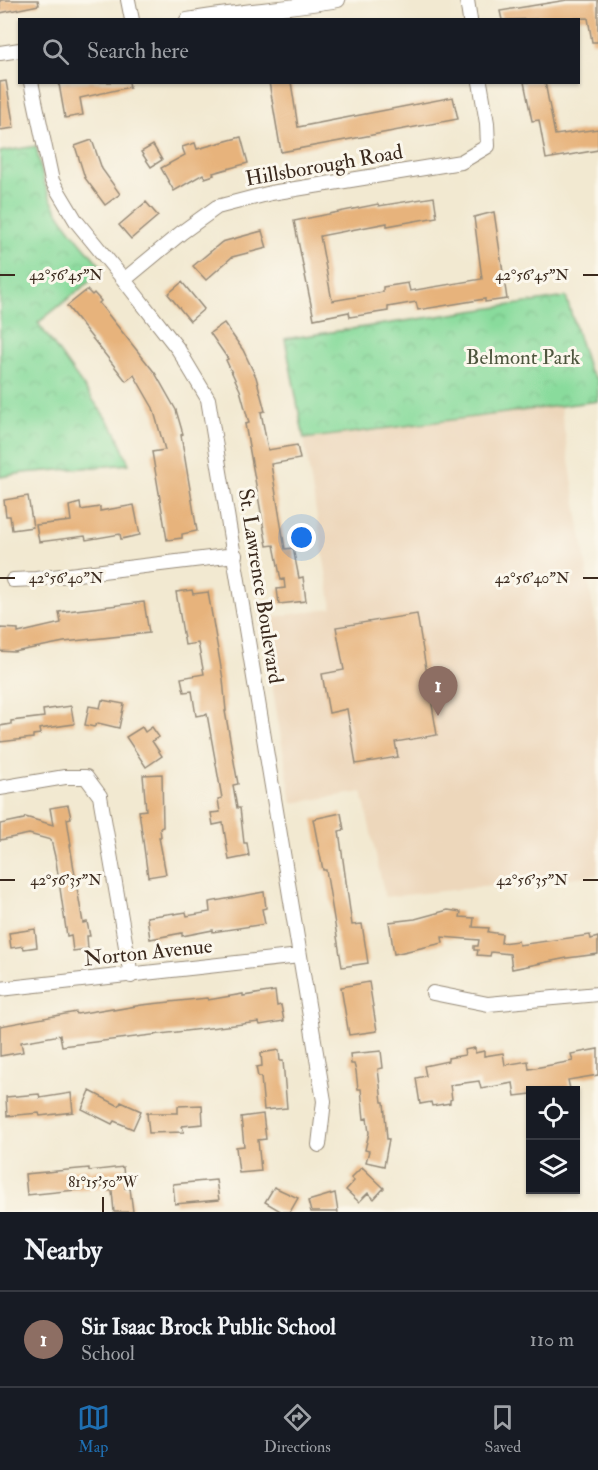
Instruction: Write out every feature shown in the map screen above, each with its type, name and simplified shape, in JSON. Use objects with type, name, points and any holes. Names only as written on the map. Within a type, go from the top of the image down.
[{"type":"street","points":[[128,0],[132,18]]},
{"type":"street","points":[[197,18],[216,14],[299,7],[338,0]]},
{"type":"street","points":[[467,0],[470,18]]},
{"type":"street","points":[[0,53],[18,50]]},
{"type":"street","name":"St. Lawrence Boulevard","points":[[31,84],[52,181],[76,221],[178,349],[208,399],[324,1101],[319,1145]]},
{"type":"street","name":"Hillsborough Road","points":[[124,280],[181,232],[217,207],[271,193],[461,162],[488,146],[487,123],[480,84]]},
{"type":"street","points":[[13,580],[235,555]]},
{"type":"street","points":[[0,788],[65,777],[86,777],[100,796],[131,976]]},
{"type":"street","name":"Norton Avenue","points":[[0,988],[131,976],[300,956]]},
{"type":"street","points":[[433,993],[488,1004],[598,994]]},
{"type":"shaded area","points":[[560,404],[598,639],[598,875],[385,897],[362,792],[292,803],[261,619],[332,608],[304,439]]},
{"type":"green space","points":[[36,146],[45,185],[55,206],[74,235],[104,270],[38,323],[116,432],[129,464],[0,477],[0,152]]},
{"type":"green space","name":"Belmont Park","points":[[566,297],[589,371],[598,380],[598,401],[304,439],[285,339]]},
{"type":"building","points":[[0,0],[38,0],[39,5],[0,13]]},
{"type":"building","points":[[567,0],[598,0],[598,42],[592,42],[588,18],[502,18],[500,11]]},
{"type":"building","points":[[6,81],[14,128],[0,130],[0,82]]},
{"type":"building","points":[[59,84],[129,84],[130,87],[80,98],[83,115],[65,118]]},
{"type":"building","points":[[269,84],[291,84],[298,127],[453,97],[458,119],[281,152]]},
{"type":"building","points":[[524,84],[545,84],[555,135],[598,129],[598,150],[546,159],[539,120],[532,121]]},
{"type":"building","points":[[241,137],[248,163],[213,173],[214,175],[205,178],[203,174],[174,191],[161,168],[185,155],[182,147],[195,143],[197,149]]},
{"type":"building","points":[[92,140],[102,169],[120,194],[105,205],[85,178],[75,146]]},
{"type":"building","points":[[153,145],[162,160],[151,167],[141,152]]},
{"type":"building","points":[[434,197],[437,217],[387,226],[387,223],[320,236],[332,301],[383,292],[383,287],[408,283],[410,291],[482,279],[474,217],[494,212],[507,299],[485,302],[485,299],[418,310],[416,302],[388,307],[388,311],[350,317],[349,312],[314,319],[294,221],[378,204],[379,206]]},
{"type":"building","points":[[146,202],[158,216],[131,239],[119,225]]},
{"type":"building","points":[[262,231],[267,248],[232,257],[206,280],[193,266],[222,242]]},
{"type":"building","points":[[182,282],[204,309],[190,321],[168,294]]},
{"type":"building","points":[[87,290],[92,295],[94,293],[101,301],[99,303],[155,373],[176,410],[183,434],[181,435],[197,531],[182,534],[182,538],[167,540],[152,452],[165,450],[153,408],[134,375],[126,381],[67,306]]},
{"type":"building","points":[[224,323],[243,350],[256,377],[265,411],[261,412],[268,450],[297,445],[300,459],[271,464],[285,549],[293,548],[299,578],[303,577],[306,601],[279,604],[277,589],[285,588],[284,579],[281,580],[274,545],[267,546],[245,424],[249,423],[240,390],[226,360],[228,359],[210,333]]},
{"type":"building","points":[[28,496],[33,527],[12,530],[10,516],[6,516],[4,500]]},
{"type":"building","points":[[80,503],[81,510],[100,507],[100,511],[134,505],[140,535],[121,539],[120,534],[86,540],[85,536],[39,542],[36,525],[71,521],[69,506]]},
{"type":"building","points":[[192,590],[193,594],[208,592],[238,784],[233,785],[237,808],[240,808],[244,843],[247,843],[249,856],[229,860],[223,823],[213,825],[211,813],[220,812],[218,799],[222,798],[207,714],[196,716],[192,691],[184,692],[181,678],[204,674],[198,643],[185,645],[176,592]]},
{"type":"building","points":[[144,602],[149,633],[64,642],[14,652],[0,651],[0,628],[18,629],[18,633],[61,623],[59,612]]},
{"type":"building","points":[[417,614],[437,735],[395,742],[398,757],[356,764],[347,709],[329,713],[322,674],[344,670],[336,627]]},
{"type":"building","points":[[102,700],[124,704],[119,728],[98,723],[94,727],[85,725],[89,706],[100,708]]},
{"type":"building","points":[[71,706],[74,724],[39,729],[40,734],[33,735],[33,738],[0,742],[0,726],[11,724],[11,721],[44,717],[43,710]]},
{"type":"building","points":[[142,727],[145,732],[152,727],[159,737],[152,741],[162,756],[146,767],[126,737]]},
{"type":"building","points":[[162,774],[163,827],[160,828],[161,837],[159,837],[166,874],[148,877],[139,811],[146,810],[143,775]]},
{"type":"building","points":[[68,805],[71,818],[67,819],[78,894],[83,923],[87,922],[90,936],[87,936],[88,949],[73,951],[71,935],[67,936],[51,840],[29,834],[0,840],[0,824],[25,817],[53,825],[50,808]]},
{"type":"building","points":[[341,813],[344,830],[339,831],[352,925],[362,924],[368,963],[342,967],[326,870],[323,870],[313,819]]},
{"type":"building","points":[[264,892],[266,908],[262,909],[265,924],[182,936],[182,933],[150,939],[147,917],[186,912],[187,916],[210,912],[209,902]]},
{"type":"building","points":[[448,910],[461,912],[460,917],[474,918],[473,927],[489,928],[488,932],[502,934],[501,943],[518,941],[519,945],[590,935],[591,939],[598,937],[598,954],[512,969],[510,954],[491,952],[490,956],[477,955],[478,950],[474,950],[474,946],[478,946],[479,940],[442,937],[443,943],[394,954],[389,922],[415,919]]},
{"type":"building","points":[[35,929],[37,947],[11,948],[9,933]]},
{"type":"building","points":[[369,982],[377,1031],[349,1035],[341,987]]},
{"type":"building","points":[[275,991],[277,1006],[281,1005],[284,1021],[260,1025],[259,1022],[62,1046],[60,1035],[21,1042],[23,1052],[0,1056],[0,1026],[76,1012],[77,1014],[113,1008],[113,1010]]},
{"type":"building","points":[[475,1048],[475,1053],[484,1051],[484,1056],[503,1053],[505,1065],[528,1061],[529,1069],[573,1061],[571,1054],[598,1049],[598,1075],[568,1080],[569,1086],[526,1086],[526,1095],[515,1096],[513,1083],[481,1089],[479,1081],[450,1085],[452,1099],[450,1103],[432,1106],[431,1102],[420,1104],[416,1078],[426,1076],[424,1066],[465,1055],[464,1050]]},
{"type":"building","points":[[279,1050],[280,1061],[283,1061],[287,1108],[264,1110],[261,1077],[258,1077],[256,1067],[262,1066],[261,1053]]},
{"type":"building","points":[[381,1051],[383,1068],[378,1069],[387,1139],[389,1139],[384,1166],[366,1162],[369,1151],[365,1150],[369,1133],[367,1118],[364,1119],[361,1089],[358,1089],[356,1071],[354,1064],[351,1064],[350,1054]]},
{"type":"building","points":[[90,1091],[119,1106],[121,1102],[141,1111],[133,1129],[114,1121],[112,1124],[82,1109]]},
{"type":"building","points":[[71,1093],[73,1112],[40,1116],[39,1113],[7,1116],[6,1097],[39,1094],[40,1098]]},
{"type":"building","points":[[202,1105],[203,1124],[182,1126],[184,1132],[149,1133],[147,1113],[178,1113],[178,1106]]},
{"type":"building","points":[[263,1114],[266,1139],[258,1140],[261,1171],[239,1173],[236,1147],[244,1146],[241,1117]]},
{"type":"building","points":[[123,1167],[125,1188],[130,1188],[133,1212],[114,1212],[112,1191],[105,1190],[105,1187],[27,1195],[25,1174]]},
{"type":"building","points":[[362,1167],[384,1188],[374,1199],[368,1193],[359,1202],[346,1190],[354,1181],[351,1178]]},
{"type":"building","points":[[216,1180],[219,1200],[175,1204],[173,1184]]},
{"type":"building","points":[[274,1187],[298,1198],[290,1212],[282,1212],[265,1202]]},
{"type":"building","points":[[335,1193],[338,1212],[311,1212],[308,1201]]},
{"type":"place","name":"Sir Isaac Brock Public School","points":[[438,716]]}]
